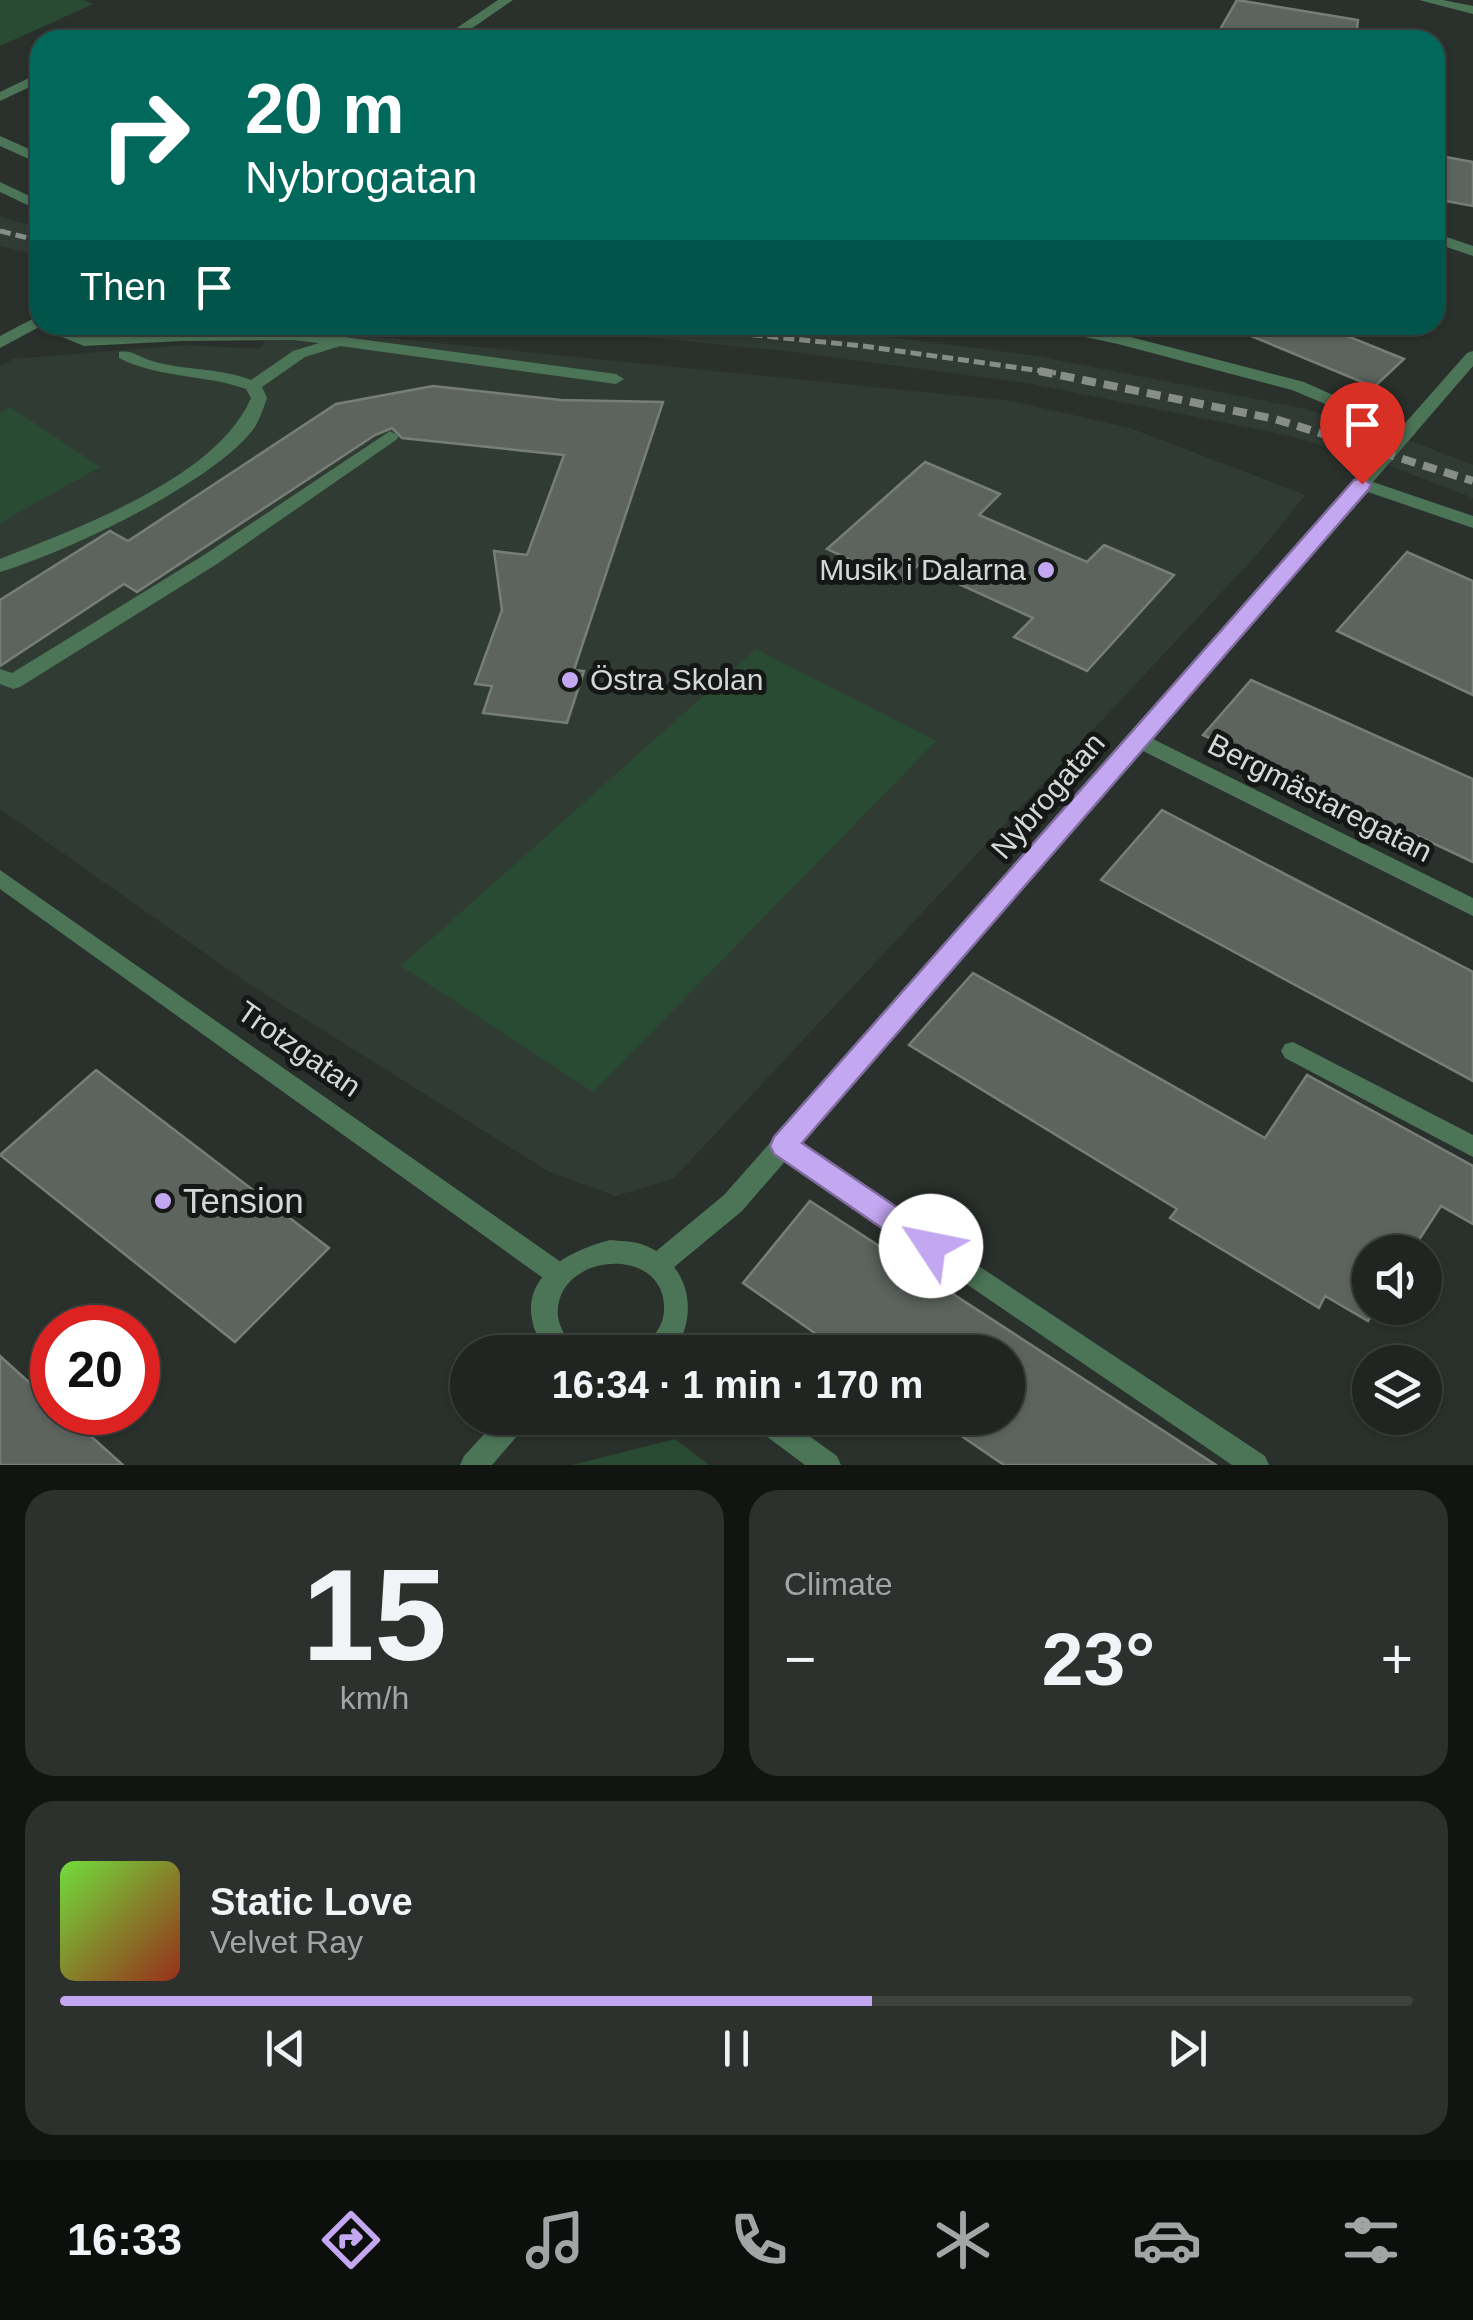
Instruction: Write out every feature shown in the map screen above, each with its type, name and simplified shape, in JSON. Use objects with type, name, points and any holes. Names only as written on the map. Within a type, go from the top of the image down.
[{"type":"street","points":[[461,30],[506,0]]},
{"type":"street","points":[[1425,0],[1473,10]]},
{"type":"street","points":[[0,96],[29,82]]},
{"type":"street","points":[[0,140],[30,155]]},
{"type":"street","points":[[0,186],[30,202]]},
{"type":"street","points":[[1445,242],[1473,252]]},
{"type":"street","points":[[0,342],[30,327]]},
{"type":"street","points":[[70,335],[84,341],[110,342],[274,335],[616,379]]},
{"type":"street","points":[[1100,335],[1298,386],[1406,432]]},
{"type":"street","points":[[253,386],[300,354],[346,342]]},
{"type":"street","points":[[0,566],[130,509],[222,454],[251,426],[260,398],[253,386],[217,374],[145,364],[124,354]]},
{"type":"street","name":"Nybrogatan","points":[[658,1265],[733,1203],[1473,356]]},
{"type":"street","points":[[0,676],[12,682],[91,628],[148,598],[239,539],[390,436]]},
{"type":"street","points":[[1362,484],[1473,522]]},
{"type":"street","name":"Bergmästaregatan","points":[[1140,741],[1473,908]]},
{"type":"street","name":"Trotzgatan","points":[[0,878],[559,1275]]},
{"type":"street","points":[[1293,1051],[1473,1147]]},
{"type":"street","points":[[784,1146],[1254,1465]]},
{"type":"street","points":[[547,1335],[543,1310],[552,1282],[573,1261],[602,1250],[632,1252],[658,1265],[672,1283],[678,1304],[671,1335]]},
{"type":"street","points":[[474,1465],[501,1435]]},
{"type":"street","points":[[786,1435],[827,1465]]},
{"type":"shaded area","points":[[0,217],[30,224],[30,253],[0,246]]},
{"type":"shaded area","name":"Östra Skolan","points":[[266,335],[358,335],[1012,401],[1130,428],[1305,495],[1261,550],[673,1179],[615,1196],[548,1171],[246,982],[0,809],[0,366],[13,359],[187,345],[261,349]]},
{"type":"shaded area","points":[[625,335],[873,335],[1037,356],[1301,408],[1400,437],[1473,465],[1473,498],[1383,463],[1290,436],[1028,383],[794,352]]},
{"type":"green space","points":[[0,0],[83,0],[93,4],[30,30],[0,46]]},
{"type":"green space","points":[[10,407],[100,467],[0,523],[0,413]]},
{"type":"green space","points":[[756,649],[936,741],[593,1092],[401,966]]},
{"type":"green space","points":[[675,1439],[709,1465],[572,1465]]},
{"type":"building","points":[[1237,0],[1358,20],[1357,30],[1220,30]]},
{"type":"building","points":[[1445,157],[1473,162],[1473,206],[1445,201]]},
{"type":"building","points":[[1249,335],[1345,335],[1404,359],[1374,387]]},
{"type":"building","points":[[433,386],[561,400],[663,402],[574,670],[584,671],[567,723],[483,713],[492,686],[475,684],[502,610],[494,551],[527,555],[564,455],[402,438],[392,428],[375,435],[137,592],[124,584],[0,666],[0,600],[110,531],[128,541],[336,404]]},
{"type":"building","name":"Musik i Dalarna","points":[[925,462],[1000,494],[979,515],[1087,562],[1104,545],[1174,575],[1087,671],[1014,637],[1033,618],[918,565],[899,583],[827,549]]},
{"type":"building","points":[[1407,552],[1473,581],[1473,695],[1337,631]]},
{"type":"building","points":[[1251,680],[1473,779],[1473,862],[1203,735]]},
{"type":"building","points":[[1162,810],[1473,972],[1473,1081],[1101,880]]},
{"type":"building","points":[[973,973],[1265,1138],[1307,1075],[1473,1166],[1473,1224],[1441,1206],[1422,1235],[1352,1235],[1352,1312],[1325,1296],[1319,1308],[1170,1218],[1177,1209],[909,1045]]},
{"type":"building","name":"Tension","points":[[96,1070],[329,1248],[235,1342],[0,1155]]},
{"type":"building","points":[[810,1201],[1016,1335],[818,1335],[743,1283]]},
{"type":"building","points":[[1025,1341],[1216,1465],[1004,1465],[960,1435],[1025,1435]]},
{"type":"building","points":[[0,1356],[30,1383],[30,1435],[90,1435],[123,1465],[0,1465]]},
{"type":"railway","points":[[0,231],[30,238]]},
{"type":"railway","points":[[755,335],[1056,373]]},
{"type":"railway","points":[[1039,371],[1275,419],[1473,481]]},
{"type":"place","name":"Musik i Dalarna","points":[[1046,570]]},
{"type":"place","name":"Östra Skolan","points":[[570,680]]},
{"type":"place","name":"Tension","points":[[163,1201]]},
{"type":"route","points":[[931,1246],[784,1146],[1362,484]]}]
